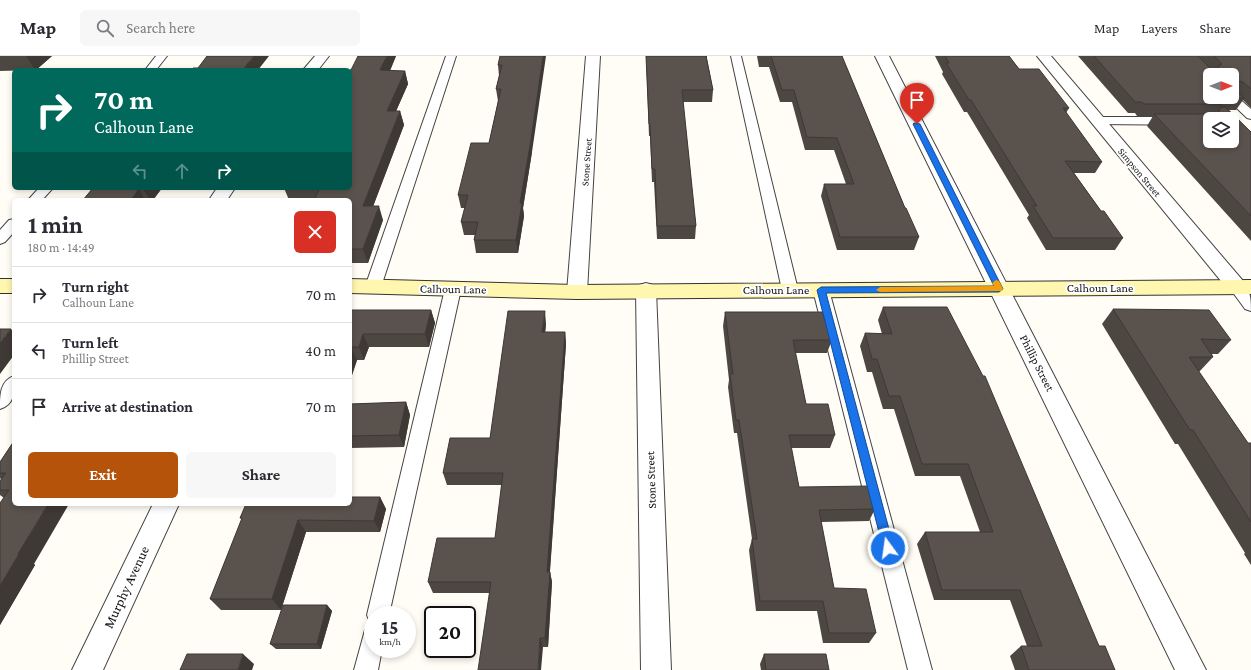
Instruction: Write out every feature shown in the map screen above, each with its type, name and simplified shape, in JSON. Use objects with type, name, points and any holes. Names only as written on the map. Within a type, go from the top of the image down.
[{"type":"street","points":[[312,68],[322,56]]},
{"type":"street","name":"Stone Street","points":[[577,292],[593,56]]},
{"type":"street","name":"Phillip Street","points":[[882,56],[1191,670]]},
{"type":"street","name":"Simpson Street","points":[[1044,56],[1097,121],[1244,287]]},
{"type":"street","points":[[0,286],[12,286]]},
{"type":"street","name":"Calhoun Lane","points":[[352,286],[577,292],[646,290],[1244,287]]},
{"type":"street","name":"Stone Street","points":[[646,290],[656,670]]},
{"type":"street","name":"Murphy Avenue","points":[[87,670],[165,506]]},
{"type":"lane","points":[[152,68],[162,56]]},
{"type":"lane","points":[[373,287],[451,56]]},
{"type":"lane","points":[[736,56],[790,290]]},
{"type":"lane","points":[[1239,104],[1251,115]]},
{"type":"lane","points":[[1097,121],[1203,121]]},
{"type":"lane","points":[[1239,122],[1251,122]]},
{"type":"lane","points":[[37,198],[44,190]]},
{"type":"lane","points":[[0,239],[12,225]]},
{"type":"lane","points":[[1244,287],[1251,305]]},
{"type":"lane","points":[[380,606],[453,289]]},
{"type":"lane","points":[[821,290],[920,670]]},
{"type":"lane","points":[[0,402],[12,386]]},
{"type":"lane","points":[[366,670],[369,658]]},
{"type":"building","points":[[207,56],[254,56],[244,68],[198,68]]},
{"type":"building","points":[[358,56],[387,56],[380,70],[405,71],[387,111],[400,111],[363,206],[379,206],[363,249],[352,249],[352,198],[315,198],[319,190],[352,190],[352,68]]},
{"type":"building","points":[[500,56],[543,56],[520,203],[522,203],[516,240],[474,240],[478,222],[461,222],[468,195],[458,195],[471,143],[489,143],[501,89],[496,89],[502,65],[498,65]]},
{"type":"building","points":[[646,56],[706,56],[713,90],[682,90],[696,226],[657,226],[655,169],[652,169]]},
{"type":"building","points":[[771,56],[842,56],[905,208],[919,237],[840,237],[824,184],[854,184],[837,138],[807,137],[794,90],[782,90]]},
{"type":"building","points":[[945,56],[1009,56],[1019,69],[1039,69],[1069,108],[1063,108],[1102,162],[1065,161],[1101,211],[1104,211],[1123,238],[1053,238],[1033,206],[1037,206],[971,100],[969,100],[946,63],[949,63]]},
{"type":"building","points":[[1094,56],[1198,56],[1210,68],[1203,68],[1203,104],[1144,104],[1142,102],[1135,102]]},
{"type":"building","points":[[1214,56],[1251,56],[1251,89],[1240,81],[1239,82],[1239,68],[1218,68],[1221,63]]},
{"type":"building","points":[[1239,93],[1244,98],[1239,98]]},
{"type":"building","points":[[1225,107],[1230,112],[1219,112],[1220,108]]},
{"type":"building","points":[[1154,114],[1203,114],[1203,148],[1239,148],[1239,120],[1251,132],[1251,216]]},
{"type":"building","points":[[91,190],[138,190],[132,198],[85,198]]},
{"type":"building","points":[[883,307],[947,307],[983,376],[985,376],[1099,646],[1105,646],[1115,670],[1029,670],[1021,646],[1042,646],[1020,590],[942,590],[925,532],[993,532],[968,464],[922,464],[900,396],[889,396],[877,359],[872,359],[865,333],[892,334]]},
{"type":"building","points":[[1113,309],[1209,310],[1231,340],[1201,339],[1213,357],[1189,357],[1248,443],[1251,443],[1251,522],[1193,430],[1190,430]]},
{"type":"building","points":[[352,310],[431,310],[425,334],[363,334],[359,347],[352,347]]},
{"type":"building","points":[[508,311],[545,311],[542,332],[565,332],[547,572],[550,572],[545,638],[540,638],[538,670],[478,670],[491,582],[428,582],[437,538],[495,538],[503,473],[443,473],[450,438],[490,438]]},
{"type":"building","points":[[725,312],[824,312],[832,340],[793,340],[806,404],[828,404],[835,435],[789,435],[799,487],[869,486],[875,509],[819,510],[834,588],[866,589],[876,633],[829,633],[823,601],[760,601],[752,539],[757,539],[739,420],[736,420],[730,374],[733,374]]},
{"type":"building","points":[[0,329],[11,329],[0,343]]},
{"type":"building","points":[[406,402],[399,435],[352,436],[352,404]]},
{"type":"building","points":[[12,444],[12,506],[47,506],[0,586],[0,503],[9,490],[0,490],[0,481],[6,473],[0,473],[0,462]]},
{"type":"building","points":[[352,497],[380,497],[374,521],[298,520],[272,599],[210,599],[242,518],[240,518],[245,506],[352,506]]},
{"type":"building","points":[[283,605],[327,605],[317,644],[270,644]]},
{"type":"building","points":[[187,654],[243,654],[238,670],[180,670]]},
{"type":"building","points":[[764,654],[826,654],[829,670],[766,670]]},
{"type":"slow traffic","points":[[880,290],[999,289],[996,283]]},
{"type":"route","points":[[888,548],[821,290],[999,289],[917,124]]}]
